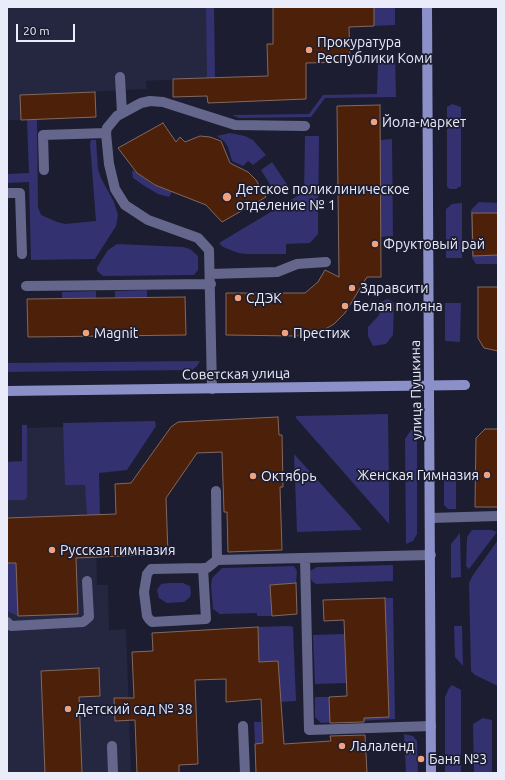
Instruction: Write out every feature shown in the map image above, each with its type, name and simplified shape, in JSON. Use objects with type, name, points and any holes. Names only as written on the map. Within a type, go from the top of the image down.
[{"type":"street","name":"улица Пушкина","points":[[427,7],[431,773]]},
{"type":"street","name":"Советская улица","points":[[7,391],[430,386],[465,384]]},
{"type":"lane","points":[[120,77],[122,113]]},
{"type":"lane","points":[[212,389],[209,250],[204,243],[190,234],[148,220],[125,205],[115,189],[109,164],[106,133],[113,120],[122,113],[142,103],[154,101],[235,125],[305,126]]},
{"type":"lane","points":[[44,170],[43,135],[106,133]]},
{"type":"lane","points":[[7,193],[20,193],[22,254]]},
{"type":"lane","points":[[26,286],[210,279],[276,272],[297,264],[326,262]]},
{"type":"lane","points":[[216,490],[217,560]]},
{"type":"lane","points":[[430,518],[498,516]]},
{"type":"lane","points":[[203,568],[206,619],[152,622],[147,616],[144,592],[147,574],[151,569],[203,568],[207,568],[217,560],[431,555]]},
{"type":"lane","points":[[305,558],[309,730],[431,726]]},
{"type":"lane","points":[[7,622],[11,626],[83,622],[89,617],[87,581]]},
{"type":"lane","points":[[242,726],[245,773]]},
{"type":"lane","points":[[112,746],[113,773]]},
{"type":"shaded area","points":[[7,7],[207,7],[207,78],[146,81],[147,89],[21,95],[21,120],[7,120]]},
{"type":"shaded area","points":[[206,7],[214,7],[215,78],[207,78]]},
{"type":"shaded area","points":[[374,7],[395,7],[395,25],[374,26]]},
{"type":"shaded area","points":[[384,55],[395,55],[396,97],[325,98],[311,117],[239,118],[232,115],[309,114],[323,95],[377,94],[378,61]]},
{"type":"shaded area","points":[[452,104],[461,107],[461,186],[456,189],[450,189],[447,187],[447,107]]},
{"type":"shaded area","points":[[37,119],[38,207],[41,215],[57,222],[65,224],[96,221],[90,144],[91,140],[96,140],[98,169],[101,178],[114,202],[118,215],[116,226],[95,259],[31,260],[29,182],[7,183],[7,174],[29,173],[27,120]]},
{"type":"shaded area","points":[[230,133],[245,136],[253,140],[266,155],[253,165],[248,161],[243,166],[232,161],[228,147],[224,141],[217,136]]},
{"type":"shaded area","points":[[305,136],[319,136],[318,234],[310,243],[286,244],[286,254],[238,253],[223,247],[219,243],[304,192]]},
{"type":"shaded area","points":[[392,139],[393,236],[381,237],[380,140]]},
{"type":"shaded area","points":[[272,162],[288,186],[276,194],[261,170]]},
{"type":"shaded area","points":[[133,170],[154,185],[172,192],[169,197],[158,194],[133,178]]},
{"type":"shaded area","points":[[479,202],[498,203],[498,264],[476,264],[472,258],[471,210]]},
{"type":"shaded area","points":[[462,203],[462,258],[446,258],[446,209],[452,204]]},
{"type":"shaded area","points":[[117,244],[183,247],[190,249],[198,256],[198,270],[194,275],[103,276],[97,271],[97,267],[108,250]]},
{"type":"shaded area","points":[[147,290],[147,297],[115,298],[115,291]]},
{"type":"shaded area","points":[[96,291],[96,298],[62,298],[62,292]]},
{"type":"shaded area","points":[[388,299],[394,303],[393,335],[386,344],[373,346],[368,336],[368,327],[379,315],[381,302]]},
{"type":"shaded area","points":[[445,303],[461,303],[460,342],[445,341]]},
{"type":"shaded area","points":[[200,361],[192,370],[7,372],[7,363]]},
{"type":"shaded area","points":[[388,414],[389,524],[296,418],[296,416]]},
{"type":"shaded area","points":[[155,421],[156,426],[127,470],[99,473],[100,515],[87,515],[85,485],[65,485],[63,423]]},
{"type":"shaded area","points":[[22,425],[27,425],[27,497],[25,500],[7,500],[7,462],[22,461]]},
{"type":"shaded area","points":[[94,426],[97,585],[108,585],[109,630],[126,629],[131,773],[7,773],[7,465],[24,464],[24,428]]},
{"type":"shaded area","points":[[411,430],[417,430],[417,534],[413,541],[406,544],[405,439]]},
{"type":"shaded area","points":[[294,454],[351,517],[362,530],[297,532]]},
{"type":"shaded area","points":[[444,474],[456,474],[456,509],[448,509],[444,505]]},
{"type":"shaded area","points":[[472,530],[492,530],[497,532],[469,569],[466,566],[467,537]]},
{"type":"shaded area","points":[[460,533],[461,577],[451,578],[451,544]]},
{"type":"shaded area","points":[[498,540],[498,686],[475,675],[471,671],[469,583]]},
{"type":"shaded area","points":[[7,563],[16,563],[18,616],[7,611]]},
{"type":"shaded area","points":[[393,565],[393,581],[316,584],[311,579],[310,571],[317,567]]},
{"type":"shaded area","points":[[294,566],[297,571],[296,583],[270,585],[272,616],[257,616],[257,613],[220,614],[213,609],[211,586],[212,578],[222,568]]},
{"type":"shaded area","points":[[183,583],[190,586],[190,597],[184,602],[167,603],[159,598],[157,590],[161,584]]},
{"type":"shaded area","points":[[385,598],[393,598],[395,719],[321,723],[315,717],[315,697],[329,697],[330,719],[389,717]]},
{"type":"shaded area","points":[[454,626],[462,626],[463,666],[455,657]]},
{"type":"shaded area","points":[[256,627],[293,627],[296,701],[280,702],[278,661],[259,662]]},
{"type":"shaded area","points":[[345,634],[347,683],[315,684],[313,635]]},
{"type":"shaded area","points":[[452,685],[461,690],[461,773],[445,773],[445,697]]},
{"type":"shaded area","points":[[483,718],[492,720],[492,773],[474,773],[473,724]]},
{"type":"shaded area","points":[[254,722],[262,722],[263,743],[255,744]]},
{"type":"shaded area","points":[[404,734],[413,736],[417,741],[418,773],[406,773]]},
{"type":"building","name":"Прокуратура Республики Коми","points":[[273,7],[374,7],[374,26],[349,27],[350,62],[306,63],[306,99],[208,103],[207,96],[173,97],[173,79],[268,76],[267,44],[273,44]]},
{"type":"building","points":[[95,92],[96,117],[21,120],[20,95]]},
{"type":"building","points":[[380,105],[381,277],[367,277],[345,313],[334,324],[320,332],[311,335],[294,336],[226,335],[226,293],[305,293],[318,282],[325,270],[339,277],[337,106]]},
{"type":"building","points":[[163,123],[176,142],[180,137],[185,142],[200,136],[210,137],[221,141],[230,163],[248,172],[256,180],[266,197],[222,222],[206,205],[155,185],[137,173],[118,148]]},
{"type":"building","points":[[472,213],[498,213],[498,255],[473,256]]},
{"type":"building","points":[[478,287],[498,287],[498,351],[484,348],[478,338]]},
{"type":"building","points":[[185,297],[186,335],[28,337],[27,299]]},
{"type":"building","points":[[278,417],[279,435],[282,435],[283,487],[280,487],[282,550],[228,552],[227,512],[224,512],[222,452],[197,453],[166,498],[168,554],[76,558],[78,614],[18,616],[16,563],[7,563],[7,518],[116,514],[115,484],[131,483],[171,427],[178,422]]},
{"type":"building","name":"Женская Гимназия","points":[[485,429],[498,429],[498,507],[475,507],[476,438]]},
{"type":"building","points":[[296,583],[297,614],[272,616],[270,585]]},
{"type":"building","points":[[385,598],[389,717],[364,718],[364,722],[330,723],[329,697],[347,696],[344,620],[324,621],[323,600]]},
{"type":"building","points":[[258,627],[259,662],[278,661],[284,744],[331,741],[330,736],[365,735],[367,773],[256,773],[255,744],[263,743],[261,699],[226,702],[226,679],[195,680],[198,764],[179,765],[179,773],[137,773],[135,720],[115,721],[114,698],[134,698],[132,652],[153,651],[152,633]]},
{"type":"building","points":[[99,668],[100,696],[79,697],[82,773],[45,773],[41,671]]},
{"type":"place","name":"Прокуратура Республики Коми","points":[[309,50]]},
{"type":"place","name":"Йола-маркет","points":[[374,122]]},
{"type":"place","name":"Детское поликлиническое отделение № 1","points":[[227,197]]},
{"type":"place","name":"Фруктовый рай","points":[[375,244]]},
{"type":"place","name":"Здравсити","points":[[352,288]]},
{"type":"place","name":"СДЭК","points":[[238,298]]},
{"type":"place","name":"Белая поляна","points":[[345,306]]},
{"type":"place","name":"Magnit","points":[[86,333]]},
{"type":"place","name":"Престиж","points":[[285,333]]},
{"type":"place","name":"Женская Гимназия","points":[[487,475]]},
{"type":"place","name":"Октябрь","points":[[253,476]]},
{"type":"place","name":"Русская гимназия","points":[[52,550]]},
{"type":"place","name":"Детский сад № 38","points":[[68,709]]},
{"type":"place","name":"Лалаленд","points":[[342,746]]},
{"type":"place","name":"Баня №3","points":[[421,759]]}]
